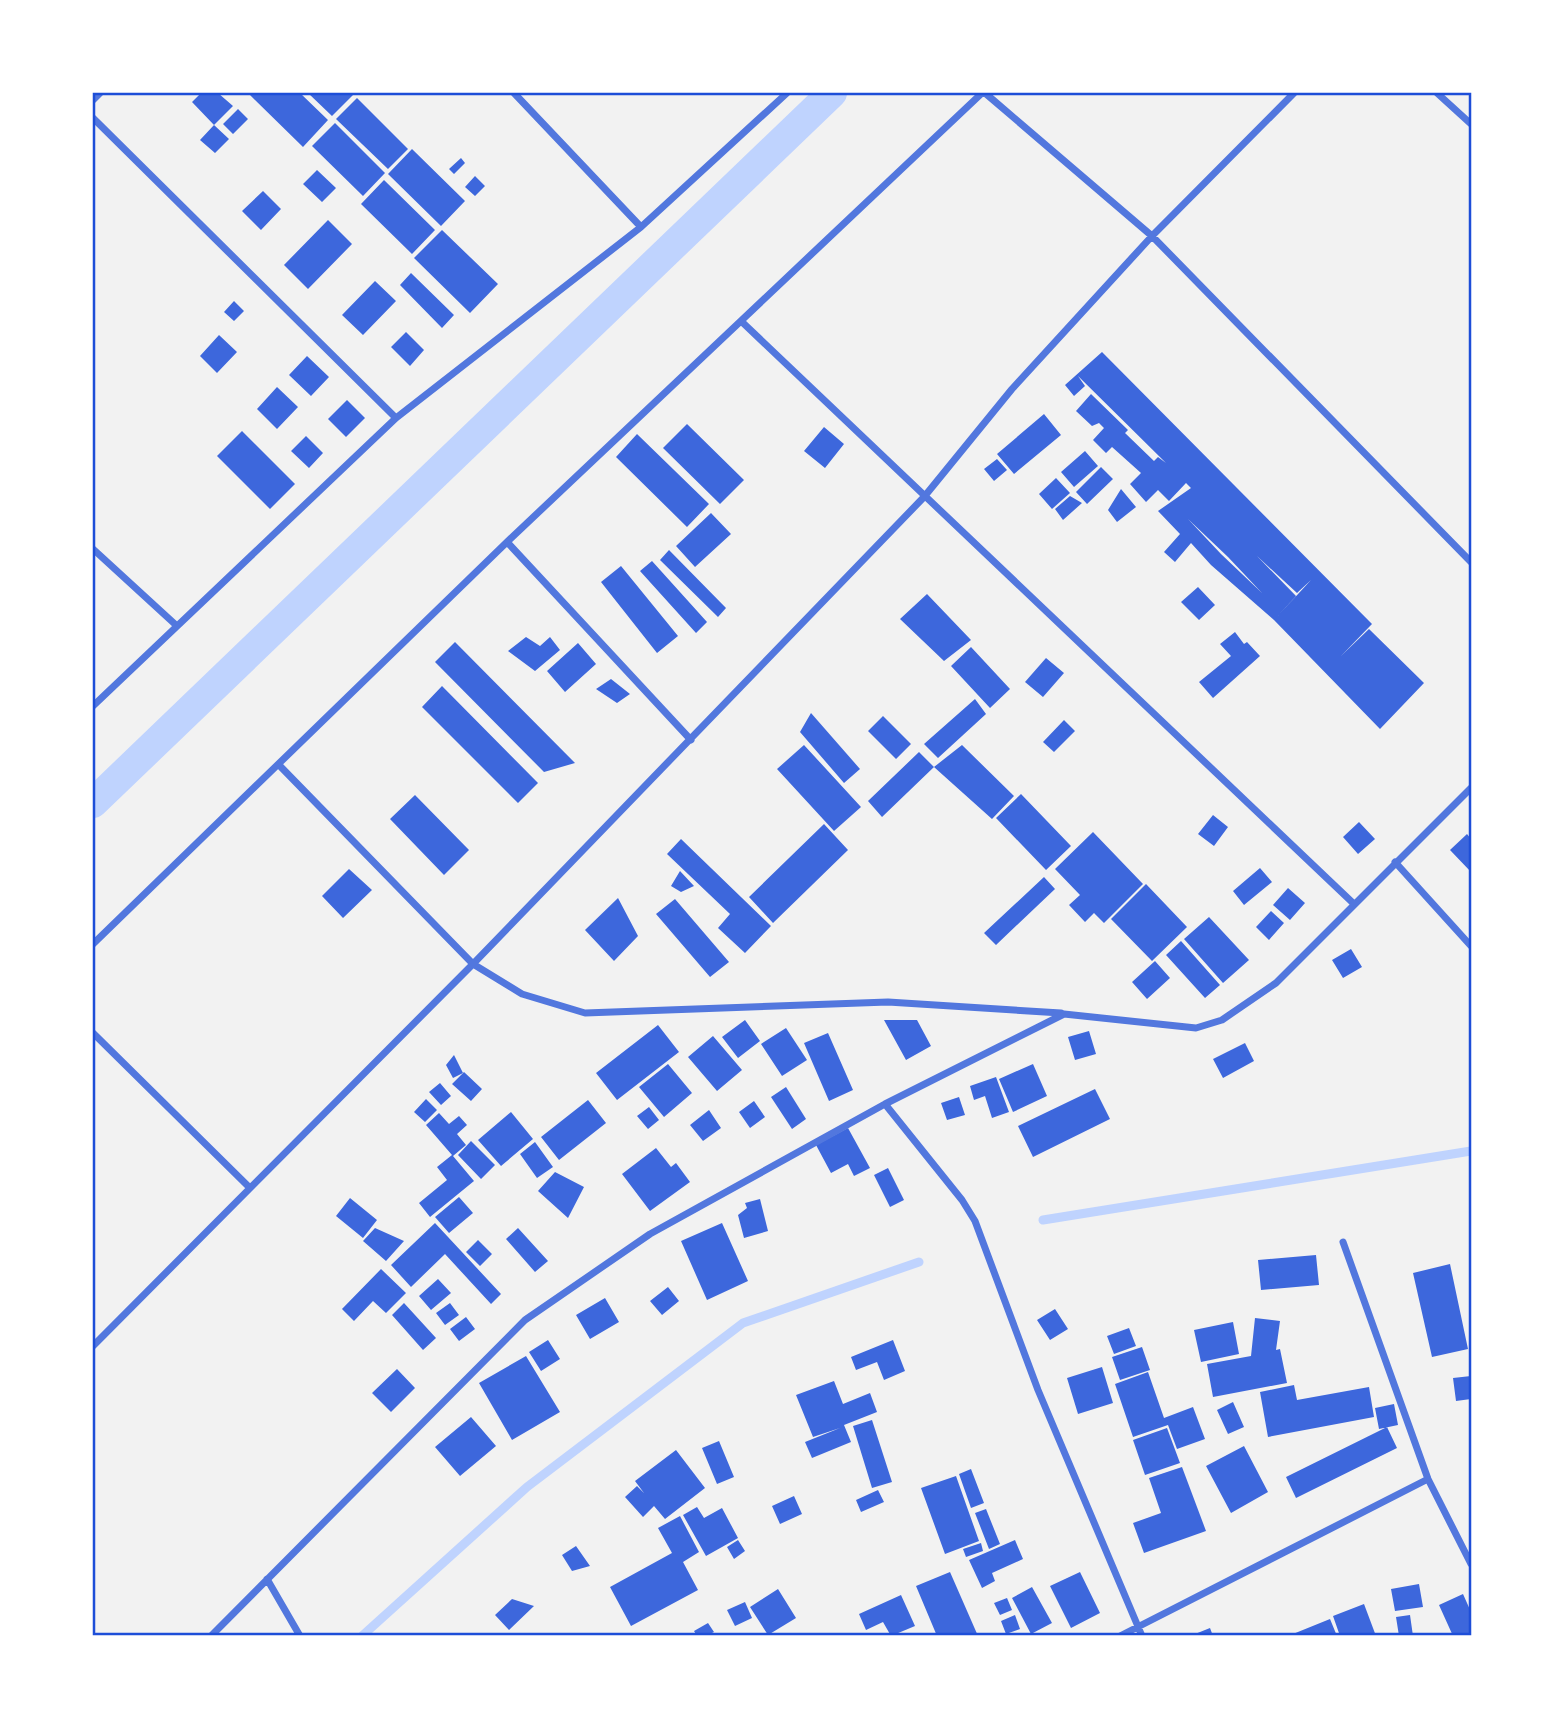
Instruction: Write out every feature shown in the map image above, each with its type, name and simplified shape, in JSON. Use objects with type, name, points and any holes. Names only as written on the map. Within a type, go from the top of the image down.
[{"type":"street","points":[[93,100],[100,93]]},
{"type":"street","points":[[514,93],[641,227]]},
{"type":"street","points":[[93,706],[396,418],[641,227],[787,93]]},
{"type":"street","points":[[93,944],[507,542],[984,93],[1153,236],[1471,562]]},
{"type":"street","points":[[93,1346],[473,964],[924,497],[1012,389],[1153,236],[1294,93]]},
{"type":"street","points":[[1437,93],[1471,124]]},
{"type":"street","points":[[93,118],[396,418]]},
{"type":"street","points":[[741,321],[1353,903]]},
{"type":"street","points":[[507,542],[691,740]]},
{"type":"street","points":[[93,549],[177,626]]},
{"type":"street","points":[[279,765],[473,964],[522,994],[585,1013],[888,1002],[1063,1014],[1196,1028],[1222,1020],[1276,983],[1353,903],[1471,788]]},
{"type":"street","points":[[1395,862],[1471,946]]},
{"type":"street","points":[[211,1636],[525,1320],[650,1234],[885,1104],[1063,1014]]},
{"type":"street","points":[[93,1033],[250,1188]]},
{"type":"street","points":[[885,1104],[962,1200],[975,1221],[1038,1390],[1142,1636]]},
{"type":"street","points":[[1343,1242],[1429,1479],[1471,1564]]},
{"type":"street","points":[[1120,1636],[1429,1479]]},
{"type":"street","points":[[267,1579],[300,1636]]},
{"type":"building","points":[[201,93],[218,93],[233,106],[214,125],[192,102]]},
{"type":"building","points":[[300,93],[328,120],[303,147],[250,95]]},
{"type":"building","points":[[308,93],[355,93],[332,116]]},
{"type":"building","points":[[357,98],[408,149],[388,169],[336,119]]},
{"type":"building","points":[[238,109],[248,119],[233,134],[223,124]]},
{"type":"building","points":[[335,123],[385,173],[363,196],[312,146]]},
{"type":"building","points":[[214,125],[229,139],[215,153],[200,140]]},
{"type":"building","points":[[412,149],[465,201],[441,226],[388,174]]},
{"type":"building","points":[[461,158],[465,163],[454,174],[449,169]]},
{"type":"building","points":[[317,170],[336,188],[322,202],[303,184]]},
{"type":"building","points":[[475,176],[485,186],[475,196],[465,187]]},
{"type":"building","points":[[384,180],[435,230],[412,254],[361,204]]},
{"type":"building","points":[[263,191],[281,209],[261,230],[242,211]]},
{"type":"building","points":[[328,220],[352,244],[308,289],[284,265]]},
{"type":"building","points":[[442,230],[498,284],[470,313],[414,258]]},
{"type":"building","points":[[411,273],[454,315],[442,328],[400,285]]},
{"type":"building","points":[[375,281],[396,301],[363,335],[342,315]]},
{"type":"building","points":[[234,301],[244,311],[234,321],[224,312]]},
{"type":"building","points":[[406,332],[424,350],[410,366],[391,347]]},
{"type":"building","points":[[219,335],[237,352],[217,373],[200,356]]},
{"type":"building","points":[[1102,352],[1372,624],[1341,656],[1369,629],[1424,683],[1380,729],[1274,620],[1211,565],[1191,543],[1175,562],[1164,552],[1180,534],[1158,511],[1191,488],[1186,483],[1169,501],[1158,490],[1146,502],[1130,484],[1141,473],[1112,447],[1106,453],[1093,440],[1104,428],[1099,423],[1092,426],[1076,411],[1091,394],[1128,430],[1125,433],[1154,461],[1158,457],[1166,463],[1078,376],[1085,386],[1074,396],[1065,385]],"holes":[[[1188,519],[1228,557],[1262,593]],[[1257,556],[1297,593],[1311,580],[1274,620],[1296,596]]]},
{"type":"building","points":[[307,356],[329,377],[311,396],[289,375]]},
{"type":"building","points":[[277,387],[298,407],[277,429],[257,409]]},
{"type":"building","points":[[347,400],[365,418],[346,437],[328,419]]},
{"type":"building","points":[[1044,414],[1061,435],[1014,474],[997,454]]},
{"type":"building","points":[[687,424],[744,480],[720,504],[663,448]]},
{"type":"building","points":[[824,427],[844,444],[825,468],[804,451]]},
{"type":"building","points":[[242,431],[295,484],[270,509],[217,456]]},
{"type":"building","points":[[637,434],[709,504],[687,527],[616,457]]},
{"type":"building","points":[[306,436],[323,453],[309,468],[291,451]]},
{"type":"building","points":[[1085,451],[1098,466],[1074,487],[1061,472]]},
{"type":"building","points":[[997,459],[1007,470],[994,481],[984,469]]},
{"type":"building","points":[[1101,467],[1113,479],[1087,504],[1076,492]]},
{"type":"building","points":[[1056,478],[1070,493],[1052,509],[1039,494]]},
{"type":"building","points":[[1121,489],[1136,507],[1117,522],[1108,510]]},
{"type":"building","points":[[1070,496],[1082,503],[1063,520],[1055,509]]},
{"type":"building","points":[[711,513],[731,534],[695,567],[676,546]]},
{"type":"building","points":[[669,550],[726,608],[718,617],[660,560]]},
{"type":"building","points":[[652,561],[707,622],[696,633],[640,571]]},
{"type":"building","points":[[621,566],[678,636],[657,653],[601,582]]},
{"type":"building","points":[[1198,587],[1215,605],[1199,620],[1181,602]]},
{"type":"building","points":[[927,594],[971,640],[944,661],[900,619]]},
{"type":"building","points":[[1235,632],[1244,644],[1247,642],[1260,656],[1213,698],[1199,682],[1231,656],[1220,644]]},
{"type":"building","points":[[526,637],[540,646],[550,637],[560,650],[535,671],[508,651]]},
{"type":"building","points":[[455,642],[575,763],[544,772],[435,662]]},
{"type":"building","points":[[578,643],[596,664],[565,692],[547,671]]},
{"type":"building","points":[[971,647],[1010,689],[990,708],[951,666]]},
{"type":"building","points":[[1046,658],[1064,673],[1043,697],[1025,682]]},
{"type":"building","points":[[611,679],[630,694],[617,703],[596,689]]},
{"type":"building","points":[[442,686],[538,783],[518,803],[422,707]]},
{"type":"building","points":[[975,699],[986,714],[938,758],[924,744]]},
{"type":"building","points":[[811,713],[860,769],[844,783],[800,732]]},
{"type":"building","points":[[883,716],[911,744],[896,759],[868,731]]},
{"type":"building","points":[[1064,720],[1075,731],[1054,752],[1043,742]]},
{"type":"building","points":[[804,745],[861,807],[834,831],[777,769]]},
{"type":"building","points":[[962,745],[1014,796],[992,819],[934,767]]},
{"type":"building","points":[[919,752],[934,767],[882,817],[868,801]]},
{"type":"building","points":[[1021,794],[1071,846],[1046,870],[996,818]]},
{"type":"building","points":[[415,795],[469,850],[444,875],[390,819]]},
{"type":"building","points":[[1213,815],[1228,827],[1214,846],[1198,834]]},
{"type":"building","points":[[1359,822],[1375,839],[1358,854],[1343,837]]},
{"type":"building","points":[[824,824],[848,850],[773,923],[749,897]]},
{"type":"building","points":[[1093,832],[1143,884],[1104,923],[1094,913],[1085,922],[1069,905],[1080,895],[1055,869]]},
{"type":"building","points":[[1467,834],[1471,839],[1471,872],[1450,850]]},
{"type":"building","points":[[681,839],[771,926],[745,953],[718,928],[730,914],[667,854]]},
{"type":"building","points":[[1260,868],[1272,882],[1244,905],[1233,891]]},
{"type":"building","points":[[349,869],[372,890],[343,918],[322,896]]},
{"type":"building","points":[[680,871],[694,886],[681,892],[671,886]]},
{"type":"building","points":[[1044,877],[1055,889],[996,945],[984,933]]},
{"type":"building","points":[[1146,884],[1187,927],[1152,961],[1111,919]]},
{"type":"building","points":[[1288,888],[1305,903],[1290,920],[1273,905]]},
{"type":"building","points":[[618,898],[638,936],[614,961],[585,930]]},
{"type":"building","points":[[675,899],[729,962],[710,977],[656,914]]},
{"type":"building","points":[[1271,911],[1284,923],[1269,940],[1256,927]]},
{"type":"building","points":[[1209,917],[1249,960],[1223,983],[1184,939]]},
{"type":"building","points":[[1181,941],[1220,985],[1205,998],[1166,955]]},
{"type":"building","points":[[1351,949],[1362,967],[1343,978],[1332,960]]},
{"type":"building","points":[[1155,961],[1170,978],[1147,999],[1132,982]]},
{"type":"building","points":[[745,1020],[760,1041],[738,1058],[722,1037]]},
{"type":"building","points":[[884,1020],[917,1020],[931,1046],[906,1060]]},
{"type":"building","points":[[658,1025],[679,1052],[617,1100],[596,1073]]},
{"type":"building","points":[[786,1028],[807,1060],[782,1076],[761,1044]]},
{"type":"building","points":[[1089,1031],[1096,1054],[1075,1060],[1068,1037]]},
{"type":"building","points":[[828,1033],[853,1090],[829,1101],[804,1043]]},
{"type":"building","points":[[713,1036],[742,1070],[717,1091],[688,1057]]},
{"type":"building","points":[[1245,1043],[1254,1061],[1223,1078],[1213,1059]]},
{"type":"building","points":[[454,1055],[463,1073],[453,1078],[446,1065]]},
{"type":"building","points":[[668,1064],[692,1093],[664,1117],[639,1087]]},
{"type":"building","points":[[1033,1064],[1047,1096],[1013,1112],[999,1079]]},
{"type":"building","points":[[464,1072],[482,1089],[471,1101],[452,1084]]},
{"type":"building","points":[[996,1077],[1009,1112],[992,1118],[985,1096],[974,1100],[970,1086]]},
{"type":"building","points":[[440,1083],[451,1096],[441,1105],[429,1092]]},
{"type":"building","points":[[786,1087],[806,1119],[792,1129],[771,1097]]},
{"type":"building","points":[[1095,1089],[1110,1119],[1033,1157],[1018,1126]]},
{"type":"building","points":[[959,1097],[965,1115],[947,1120],[941,1103]]},
{"type":"building","points":[[426,1099],[437,1110],[425,1122],[414,1112]]},
{"type":"building","points":[[588,1100],[606,1123],[559,1160],[541,1137]]},
{"type":"building","points":[[754,1101],[765,1117],[750,1128],[739,1112]]},
{"type":"building","points":[[649,1107],[659,1120],[648,1129],[637,1116]]},
{"type":"building","points":[[709,1110],[721,1128],[703,1141],[690,1125]]},
{"type":"building","points":[[511,1112],[533,1139],[501,1166],[478,1140]]},
{"type":"building","points":[[439,1113],[449,1124],[459,1116],[467,1125],[457,1134],[466,1145],[453,1156],[474,1181],[430,1217],[419,1203],[447,1180],[437,1167],[452,1155],[426,1125]]},
{"type":"building","points":[[848,1128],[870,1168],[854,1176],[848,1164],[831,1173],[816,1145]]},
{"type":"building","points":[[471,1141],[495,1165],[481,1179],[458,1155]]},
{"type":"building","points":[[535,1142],[553,1167],[537,1178],[520,1154]]},
{"type":"building","points":[[656,1148],[671,1167],[676,1163],[690,1182],[650,1211],[622,1174]]},
{"type":"building","points":[[888,1168],[904,1200],[890,1207],[874,1175]]},
{"type":"building","points":[[555,1172],[584,1187],[568,1218],[538,1191]]},
{"type":"building","points":[[459,1197],[473,1213],[449,1233],[435,1217]]},
{"type":"building","points":[[350,1198],[377,1220],[363,1238],[336,1216]]},
{"type":"building","points":[[760,1199],[768,1231],[744,1238],[738,1215],[747,1208],[745,1203]]},
{"type":"building","points":[[435,1223],[501,1294],[491,1304],[445,1254],[411,1287],[391,1265]]},
{"type":"building","points":[[722,1223],[748,1281],[707,1300],[681,1241]]},
{"type":"building","points":[[375,1228],[404,1241],[386,1261],[363,1241]]},
{"type":"building","points":[[518,1228],[548,1261],[535,1272],[506,1239]]},
{"type":"building","points":[[478,1240],[492,1254],[480,1266],[466,1252]]},
{"type":"building","points":[[1316,1255],[1319,1285],[1261,1290],[1258,1260]]},
{"type":"building","points":[[1450,1264],[1468,1349],[1432,1357],[1413,1273]]},
{"type":"building","points":[[381,1269],[406,1293],[386,1313],[373,1301],[354,1321],[342,1309]]},
{"type":"building","points":[[438,1279],[451,1293],[431,1310],[419,1296]]},
{"type":"building","points":[[668,1287],[679,1301],[662,1315],[650,1301]]},
{"type":"building","points":[[605,1298],[619,1322],[590,1339],[576,1315]]},
{"type":"building","points":[[404,1303],[436,1338],[423,1350],[392,1315]]},
{"type":"building","points":[[450,1303],[459,1315],[445,1325],[436,1313]]},
{"type":"building","points":[[1055,1309],[1068,1329],[1050,1340],[1037,1320]]},
{"type":"building","points":[[466,1317],[475,1329],[459,1341],[450,1329]]},
{"type":"building","points":[[1255,1318],[1280,1321],[1276,1350],[1280,1349],[1287,1383],[1213,1397],[1207,1364],[1251,1356]]},
{"type":"building","points":[[1233,1322],[1239,1354],[1201,1362],[1194,1330]]},
{"type":"building","points":[[1129,1328],[1136,1346],[1114,1354],[1107,1336]]},
{"type":"building","points":[[548,1340],[560,1359],[541,1371],[529,1352]]},
{"type":"building","points":[[893,1340],[905,1371],[884,1380],[877,1362],[856,1370],[851,1357]]},
{"type":"building","points":[[1142,1347],[1150,1370],[1120,1380],[1112,1357]]},
{"type":"building","points":[[526,1356],[560,1412],[512,1440],[479,1383]]},
{"type":"building","points":[[1102,1367],[1113,1403],[1078,1414],[1067,1378]]},
{"type":"building","points":[[397,1369],[415,1388],[391,1412],[372,1393]]},
{"type":"building","points":[[1148,1372],[1164,1418],[1193,1407],[1205,1439],[1177,1449],[1168,1425],[1133,1437],[1115,1384]]},
{"type":"building","points":[[1471,1376],[1471,1399],[1456,1401],[1453,1378]]},
{"type":"building","points":[[834,1381],[843,1404],[870,1393],[877,1412],[844,1425],[851,1442],[812,1458],[805,1442],[840,1428],[813,1437],[796,1395]]},
{"type":"building","points":[[1294,1385],[1297,1400],[1369,1387],[1374,1417],[1268,1437],[1260,1392]]},
{"type":"building","points":[[1233,1402],[1244,1427],[1228,1434],[1217,1410]]},
{"type":"building","points":[[1394,1404],[1398,1425],[1379,1429],[1375,1408]]},
{"type":"building","points":[[471,1417],[496,1446],[460,1476],[435,1447]]},
{"type":"building","points":[[872,1420],[892,1482],[872,1488],[853,1426]]},
{"type":"building","points":[[1387,1427],[1397,1448],[1296,1498],[1286,1477]]},
{"type":"building","points":[[1167,1428],[1180,1463],[1145,1475],[1133,1440]]},
{"type":"building","points":[[719,1441],[734,1477],[717,1484],[702,1448]]},
{"type":"building","points":[[1244,1446],[1268,1492],[1231,1513],[1206,1466]]},
{"type":"building","points":[[676,1450],[705,1488],[665,1519],[654,1506],[643,1517],[625,1497],[637,1486],[644,1493],[635,1481]]},
{"type":"building","points":[[1182,1467],[1206,1531],[1144,1553],[1133,1523],[1161,1513],[1149,1478]]},
{"type":"building","points":[[971,1469],[984,1503],[971,1508],[959,1474]]},
{"type":"building","points":[[956,1476],[979,1541],[945,1554],[921,1488]]},
{"type":"building","points":[[878,1490],[884,1502],[861,1512],[856,1500]]},
{"type":"building","points":[[794,1496],[802,1514],[780,1524],[772,1506]]},
{"type":"building","points":[[697,1507],[704,1518],[722,1508],[738,1538],[706,1556],[683,1515]]},
{"type":"building","points":[[986,1509],[1000,1544],[989,1549],[975,1513]]},
{"type":"building","points":[[680,1516],[699,1552],[683,1562],[698,1590],[631,1626],[610,1587],[672,1553],[658,1528]]},
{"type":"building","points":[[738,1540],[745,1551],[734,1559],[727,1547]]},
{"type":"building","points":[[1015,1540],[1023,1559],[992,1573],[995,1581],[982,1588],[969,1560]]},
{"type":"building","points":[[981,1543],[983,1551],[966,1557],[963,1549]]},
{"type":"building","points":[[576,1546],[590,1566],[572,1571],[562,1555]]},
{"type":"building","points":[[950,1572],[978,1636],[937,1636],[916,1586]]},
{"type":"building","points":[[1080,1572],[1100,1613],[1071,1628],[1050,1586]]},
{"type":"building","points":[[1419,1584],[1423,1607],[1395,1611],[1391,1589]]},
{"type":"building","points":[[1032,1587],[1052,1623],[1031,1634],[1012,1598]]},
{"type":"building","points":[[778,1589],[796,1618],[768,1635],[750,1607]]},
{"type":"building","points":[[1463,1594],[1471,1612],[1471,1636],[1453,1636],[1439,1605]]},
{"type":"building","points":[[901,1595],[915,1626],[891,1636],[883,1622],[866,1630],[859,1614]]},
{"type":"building","points":[[1007,1598],[1012,1610],[1000,1615],[994,1603]]},
{"type":"building","points":[[512,1599],[534,1606],[509,1630],[495,1615]]},
{"type":"building","points":[[745,1602],[752,1618],[735,1626],[727,1610]]},
{"type":"building","points":[[1364,1604],[1376,1636],[1340,1636],[1333,1616]]},
{"type":"building","points":[[1015,1615],[1020,1629],[1006,1634],[1001,1621]]},
{"type":"building","points":[[1410,1615],[1413,1636],[1399,1636],[1396,1617]]},
{"type":"building","points":[[1330,1619],[1337,1636],[1288,1636]]},
{"type":"building","points":[[708,1623],[714,1632],[697,1636],[694,1631]]},
{"type":"building","points":[[1210,1628],[1213,1636],[1190,1636]]},
{"type":"waterway","points":[[93,803],[832,93]]},
{"type":"waterway","points":[[1043,1220],[1471,1151]]},
{"type":"waterway","points":[[362,1636],[527,1487],[743,1323],[919,1262]]}]
